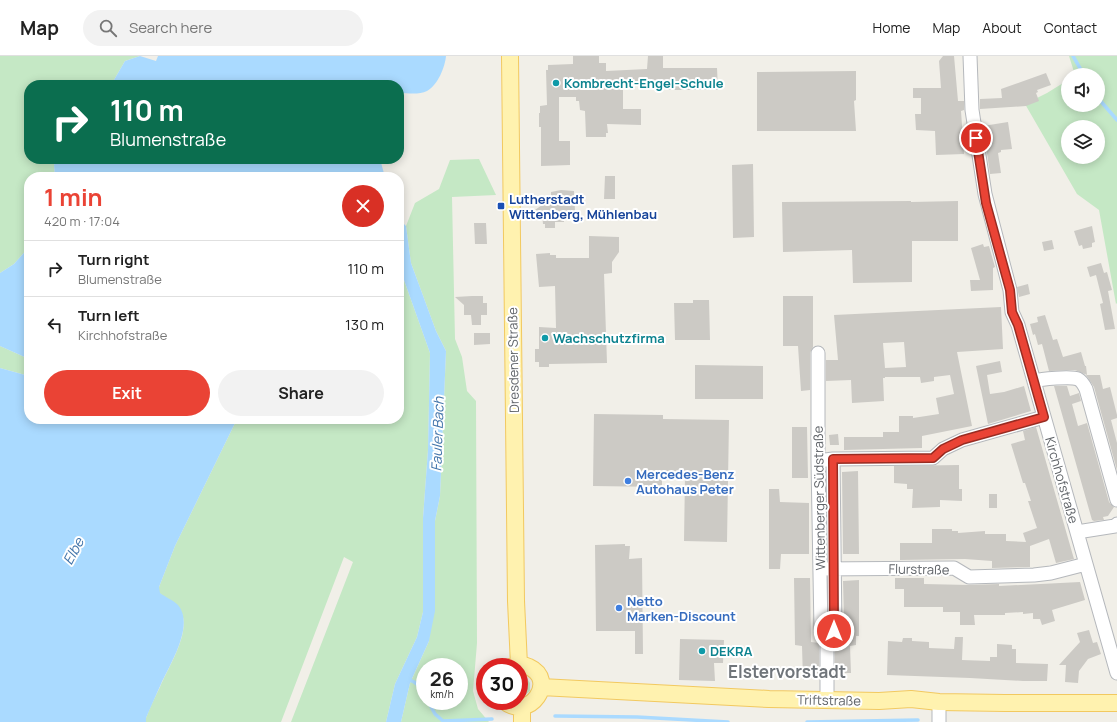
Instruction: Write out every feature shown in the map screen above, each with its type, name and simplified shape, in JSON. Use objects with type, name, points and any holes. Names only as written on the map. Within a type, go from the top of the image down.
[{"type":"main road","name":"Dresdener Straße","points":[[510,56],[516,601],[515,658]]},
{"type":"main road","points":[[522,715],[528,706],[537,698],[541,686],[535,671],[528,667]]},
{"type":"main road","name":"Triftstraße","points":[[541,686],[747,698],[879,701],[906,699],[939,702],[1074,704],[1117,703]]},
{"type":"street","name":"Kirchhofstraße","points":[[970,56],[972,110],[985,194],[1010,290],[1012,312],[1018,325],[1117,673]]},
{"type":"street","name":"Wittenberger Südstraße","points":[[818,353],[821,631],[828,641]]},
{"type":"street","points":[[1034,381],[1044,379],[1075,378],[1083,383],[1086,389],[1117,500]]},
{"type":"street","points":[[818,461],[833,459],[933,458],[943,449],[962,440],[1044,417]]},
{"type":"street","name":"Wittenberger Südstraße","points":[[827,700],[828,641],[834,631],[833,459]]},
{"type":"street","name":"Kirchhofstraße","points":[[1077,532],[1114,526],[1117,524]]},
{"type":"street","name":"Flurstraße","points":[[820,569],[954,568],[969,577],[977,577],[1043,575],[1086,564]]},
{"type":"street","points":[[939,702],[939,722]]},
{"type":"green space","points":[[0,56],[140,56],[125,61],[114,80],[24,80],[24,164],[54,164],[55,172],[24,172],[24,253],[14,264],[0,273]]},
{"type":"green space","points":[[1069,56],[1117,56],[1116,304],[1099,210],[1077,194],[1025,104],[1061,84],[1061,112],[1105,112],[1105,68],[1073,68]]},
{"type":"green space","points":[[479,159],[496,195],[452,197],[455,339],[462,357],[467,391],[476,401],[477,643],[473,691],[476,702],[476,710],[479,710],[489,722],[401,722],[410,683],[416,670],[416,710],[468,710],[468,658],[421,658],[429,641],[435,521],[440,496],[446,351],[436,331],[411,263],[406,226],[415,203],[439,189],[450,160]]},
{"type":"green space","points":[[404,280],[430,353],[428,450],[423,518],[423,612],[417,637],[395,684],[386,722],[291,722],[353,562],[344,557],[281,722],[146,722],[151,706],[177,651],[183,631],[184,622],[180,610],[159,593],[159,587],[175,546],[235,424],[404,424]]},
{"type":"green space","points":[[0,346],[24,357],[24,375],[0,368]]},
{"type":"green space","points":[[528,680],[530,683],[530,691],[528,692]]},
{"type":"water","points":[[140,56],[156,61],[158,56],[446,56],[438,80],[427,91],[417,93],[404,93],[404,80],[114,80],[125,61]]},
{"type":"water","points":[[381,164],[384,172],[55,172],[54,165]]},
{"type":"water","points":[[404,224],[406,226],[411,263],[436,331],[446,351],[440,496],[435,521],[435,611],[429,641],[421,658],[416,658],[416,670],[410,683],[401,722],[386,722],[395,684],[417,637],[423,612],[423,518],[428,450],[430,353],[404,280]]},
{"type":"water","points":[[24,253],[24,357],[0,346],[0,273],[14,264]]},
{"type":"water","name":"Elbe","points":[[0,368],[24,375],[24,424],[235,424],[175,546],[159,587],[160,593],[178,605],[183,613],[184,623],[175,655],[146,718],[146,722],[0,722]]},
{"type":"building","points":[[573,56],[599,56],[599,63],[606,63],[606,71],[647,69],[648,56],[663,56],[663,68],[717,68],[718,90],[667,90],[667,84],[623,86],[623,109],[641,109],[641,125],[607,124],[608,133],[606,133],[606,137],[586,137],[585,111],[580,110],[579,101],[576,101],[576,97],[559,97],[559,141],[570,141],[570,165],[541,166],[541,127],[539,127],[539,113],[540,106],[547,105],[546,70],[548,70],[548,65],[573,64]]},
{"type":"building","points":[[943,56],[954,56],[958,101],[964,101],[964,110],[961,111],[964,154],[936,155],[935,131],[916,130],[915,114],[921,114],[921,98],[913,98],[913,88],[941,88],[939,61]]},
{"type":"building","points":[[856,71],[856,100],[854,101],[856,131],[757,131],[757,72]]},
{"type":"building","points":[[1046,73],[1051,85],[1037,90],[1038,92],[1036,93],[1039,101],[1026,106],[980,109],[980,99],[1002,98],[1001,89]]},
{"type":"building","points":[[1008,122],[1012,149],[1001,150],[1001,152],[998,153],[1001,173],[990,174],[983,126]]},
{"type":"building","points":[[753,164],[754,237],[733,238],[732,165]]},
{"type":"building","points":[[605,176],[615,176],[615,199],[604,199]]},
{"type":"building","points":[[561,190],[574,191],[575,211],[564,211],[564,222],[555,222],[555,228],[545,228],[542,213],[535,210],[542,205],[542,196],[551,196],[551,192]]},
{"type":"building","points":[[958,201],[958,241],[912,241],[912,282],[853,283],[852,250],[783,252],[782,202]]},
{"type":"building","points":[[474,223],[486,223],[487,244],[475,244]]},
{"type":"building","points":[[1092,226],[1095,242],[1092,243],[1092,247],[1083,249],[1082,245],[1079,246],[1074,231]]},
{"type":"building","points":[[589,236],[619,237],[619,252],[612,262],[612,273],[604,274],[607,363],[549,364],[549,367],[539,367],[539,362],[535,362],[535,349],[539,349],[539,327],[556,328],[555,286],[539,287],[536,254],[550,253],[550,255],[556,255],[556,258],[589,258]]},
{"type":"building","points":[[1052,240],[1054,249],[1044,251],[1042,242]]},
{"type":"building","points":[[983,244],[984,247],[989,246],[995,267],[993,268],[993,290],[971,291],[970,280],[980,280],[971,248]]},
{"type":"building","points":[[1101,263],[1104,273],[1107,272],[1112,290],[1108,291],[1115,329],[1105,330],[1100,304],[1103,303],[1096,275],[1090,277],[1087,267]]},
{"type":"building","points":[[1028,284],[1030,294],[1019,297],[1017,287]]},
{"type":"building","points":[[483,296],[483,303],[487,303],[487,315],[481,315],[481,325],[472,325],[471,315],[464,315],[464,305],[455,297]]},
{"type":"building","points":[[783,296],[813,296],[813,347],[810,353],[810,390],[801,391],[798,346],[783,346]]},
{"type":"building","points":[[693,300],[709,300],[710,340],[675,340],[674,303],[693,303]]},
{"type":"building","points":[[1001,307],[1003,349],[957,352],[972,426],[922,436],[922,448],[844,450],[844,437],[883,437],[883,432],[899,432],[899,416],[913,416],[913,418],[939,414],[936,398],[954,394],[950,375],[934,377],[934,381],[921,383],[920,377],[885,377],[883,378],[884,401],[852,403],[851,380],[826,381],[826,360],[838,360],[834,315]],"holes":[[[904,342],[906,367],[885,368],[883,343]]]},
{"type":"building","points":[[1045,315],[1053,340],[1057,339],[1063,357],[1081,352],[1086,366],[1087,375],[1075,370],[1049,371],[1042,344],[1038,345],[1030,324],[1038,322],[1037,317]]},
{"type":"building","points":[[474,333],[490,333],[490,344],[474,345]]},
{"type":"building","points":[[1000,361],[1002,372],[987,375],[990,394],[1004,392],[1024,386],[1031,411],[988,424],[976,366]]},
{"type":"building","points":[[695,365],[763,366],[763,399],[695,399]]},
{"type":"building","points":[[1086,375],[1100,375],[1103,389],[1110,387],[1117,415],[1117,418],[1111,420],[1117,443],[1117,470],[1094,387]]},
{"type":"building","points":[[1054,386],[1067,386],[1070,396],[1079,393],[1081,401],[1072,404],[1078,426],[1087,423],[1109,502],[1114,507],[1108,516],[1103,517],[1104,520],[1092,520]]},
{"type":"building","name":"Mercedes-Benz Autohaus Peter","points":[[594,414],[663,415],[663,419],[729,420],[727,542],[684,541],[685,475],[662,475],[662,487],[593,486]]},
{"type":"building","points":[[792,427],[807,427],[808,478],[792,478]]},
{"type":"building","points":[[1036,427],[1074,559],[1056,563],[1049,539],[1030,546],[1030,567],[992,568],[992,561],[965,559],[900,560],[900,543],[932,543],[932,529],[952,529],[952,531],[958,531],[958,533],[985,531],[985,534],[1006,534],[1006,541],[1026,542],[1023,533],[1037,528],[1028,501],[1031,501],[1025,483],[1023,483],[1011,444],[1025,440],[1023,431]]},
{"type":"building","points":[[838,434],[839,445],[830,445],[829,435]]},
{"type":"building","points":[[959,465],[959,489],[962,489],[962,501],[940,500],[940,507],[912,508],[913,489],[907,489],[907,484],[894,483],[894,466]]},
{"type":"building","points":[[858,471],[859,554],[843,554],[842,472]]},
{"type":"building","points":[[769,489],[779,489],[780,502],[809,503],[809,554],[781,554],[780,569],[769,569]]},
{"type":"building","points":[[989,494],[997,494],[997,508],[989,508]]},
{"type":"building","name":"Netto Marken-Discount","points":[[625,544],[625,546],[630,546],[629,559],[642,558],[643,654],[635,654],[635,631],[596,631],[595,545]]},
{"type":"building","points":[[794,578],[810,578],[811,642],[819,643],[819,675],[818,676],[812,668],[803,680],[802,646],[795,645]]},
{"type":"building","points":[[895,578],[924,578],[924,584],[999,584],[999,586],[1080,582],[1085,600],[1052,610],[1055,621],[1042,625],[1040,619],[1033,619],[1033,613],[1023,614],[1023,612],[1005,613],[1005,615],[974,615],[975,625],[960,625],[960,612],[943,612],[943,607],[904,607],[904,589],[895,589]]},
{"type":"building","points":[[859,580],[859,636],[856,636],[856,645],[850,646],[851,673],[841,673],[837,675],[835,672],[835,644],[837,641],[842,641],[844,619],[843,581]]},
{"type":"building","points":[[1089,630],[1093,643],[1097,642],[1101,654],[1088,659],[1079,671],[1078,683],[1065,682],[1066,665],[1059,665],[1080,642],[1077,633]]},
{"type":"building","points":[[955,637],[963,637],[962,660],[990,661],[990,657],[997,657],[997,644],[1012,645],[1012,649],[1016,649],[1016,663],[1048,664],[1047,681],[887,675],[888,641],[902,642],[903,638],[912,638],[912,641],[929,642],[929,648],[954,649]]},
{"type":"building","name":"DEKRA","points":[[680,639],[724,640],[723,663],[714,663],[715,681],[679,680]]},
{"type":"waterway","points":[[1073,56],[1080,68]]},
{"type":"waterway","points":[[1105,106],[1117,120]]},
{"type":"waterway","name":"Fauler Bach","points":[[408,680],[416,683]]},
{"type":"waterway","name":"Fauler Bach","points":[[433,710],[443,721],[492,719]]},
{"type":"waterway","name":"Fauler Bach","points":[[555,716],[637,717],[728,722]]},
{"type":"waterway","name":"Fauler Bach","points":[[807,722],[918,720]]},
{"type":"place","name":"Kombrecht-Engel-Schule","points":[[556,83]]},
{"type":"place","name":"Lutherstadt Wittenberg, Mühlenbau","points":[[501,206]]},
{"type":"place","name":"Wachschutzfirma","points":[[545,338]]},
{"type":"place","name":"Mercedes-Benz Autohaus Peter","points":[[628,481]]},
{"type":"place","name":"Netto Marken-Discount","points":[[619,608]]},
{"type":"place","name":"DEKRA","points":[[702,651]]},
{"type":"district","name":"Elstervorstadt","points":[[787,671]]},
{"type":"route","points":[[834,631],[833,459],[933,458],[943,449],[962,440],[1044,417],[1018,325],[1012,312],[1010,290],[986,203],[976,138]]}]
